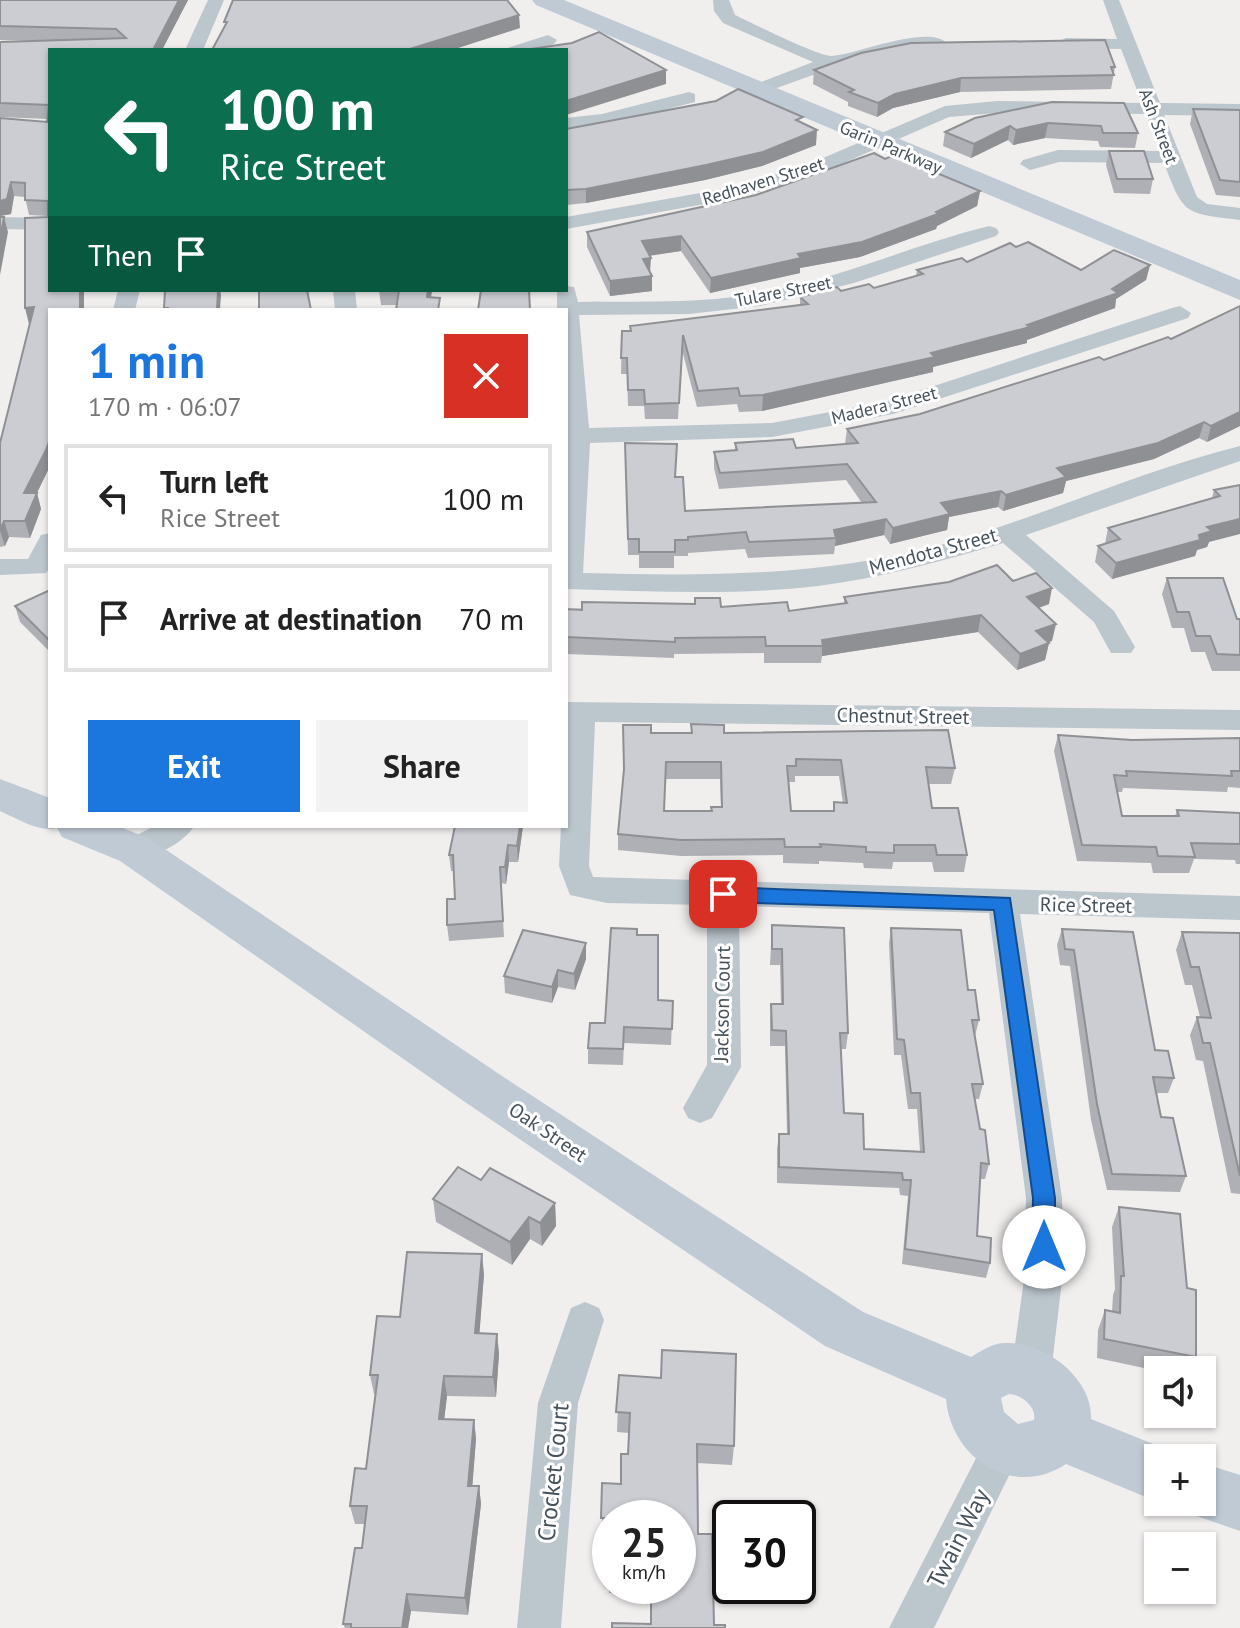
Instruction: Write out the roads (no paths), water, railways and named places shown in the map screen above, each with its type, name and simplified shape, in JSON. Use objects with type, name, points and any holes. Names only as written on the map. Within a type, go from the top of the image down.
[{"type":"street","points":[[195,48],[216,0]]},
{"type":"street","name":"Garin Parkway","points":[[544,0],[1240,291]]},
{"type":"street","points":[[721,0],[722,11],[729,19],[826,61]]},
{"type":"street","name":"Ash Street","points":[[1111,0],[1188,200],[1194,205],[1221,213],[1240,214]]},
{"type":"street","points":[[518,48],[548,40]]},
{"type":"street","points":[[757,90],[826,61],[898,46],[956,42]]},
{"type":"street","points":[[1046,43],[1128,44]]},
{"type":"street","points":[[568,124],[602,120],[689,98]]},
{"type":"street","name":"Redhaven Street","points":[[568,223],[731,194],[809,171],[924,118],[968,109],[1240,110]]},
{"type":"street","points":[[1030,164],[1058,156],[1172,157]]},
{"type":"street","points":[[0,223],[48,224]]},
{"type":"street","name":"Tulare Street","points":[[568,299],[684,306],[758,300],[830,283],[989,232]]},
{"type":"street","points":[[568,299],[578,436],[568,581]]},
{"type":"street","name":"Madera Street","points":[[578,436],[772,430],[893,407],[1180,313]]},
{"type":"street","name":"Mendota Street","points":[[568,581],[733,585],[849,573],[930,556],[1240,453]]},
{"type":"street","points":[[1005,531],[1105,617],[1121,647]]},
{"type":"street","points":[[0,567],[37,567],[48,545]]},
{"type":"street","name":"Chestnut Street","points":[[573,712],[1240,720]]},
{"type":"street","name":"Rice Street","points":[[573,712],[574,866],[581,887],[1003,903],[1240,908]]},
{"type":"street","points":[[0,794],[48,814]]},
{"type":"street","points":[[88,828],[140,838],[172,828]]},
{"type":"street","name":"Oak Street","points":[[140,838],[482,1088],[844,1329],[977,1386]]},
{"type":"street","name":"Jackson Court","points":[[700,1108],[724,1067],[723,894]]},
{"type":"street","points":[[1003,903],[1044,1198],[1044,1272],[1031,1373]]},
{"type":"street","name":"Crocket Court","points":[[539,1628],[558,1403],[585,1320]]},
{"type":"street","points":[[1002,1368],[1019,1368],[1031,1373],[1041,1378],[1057,1395],[1062,1410],[1058,1433],[1042,1448],[1029,1451],[1003,1447],[985,1433],[976,1420],[973,1400],[977,1386],[987,1375],[1002,1368]]},
{"type":"street","points":[[1058,1433],[1144,1468]]},
{"type":"street","name":"Twain Way","points":[[911,1628],[1003,1447]]},
{"type":"street","points":[[1216,1495],[1240,1503]]}]
